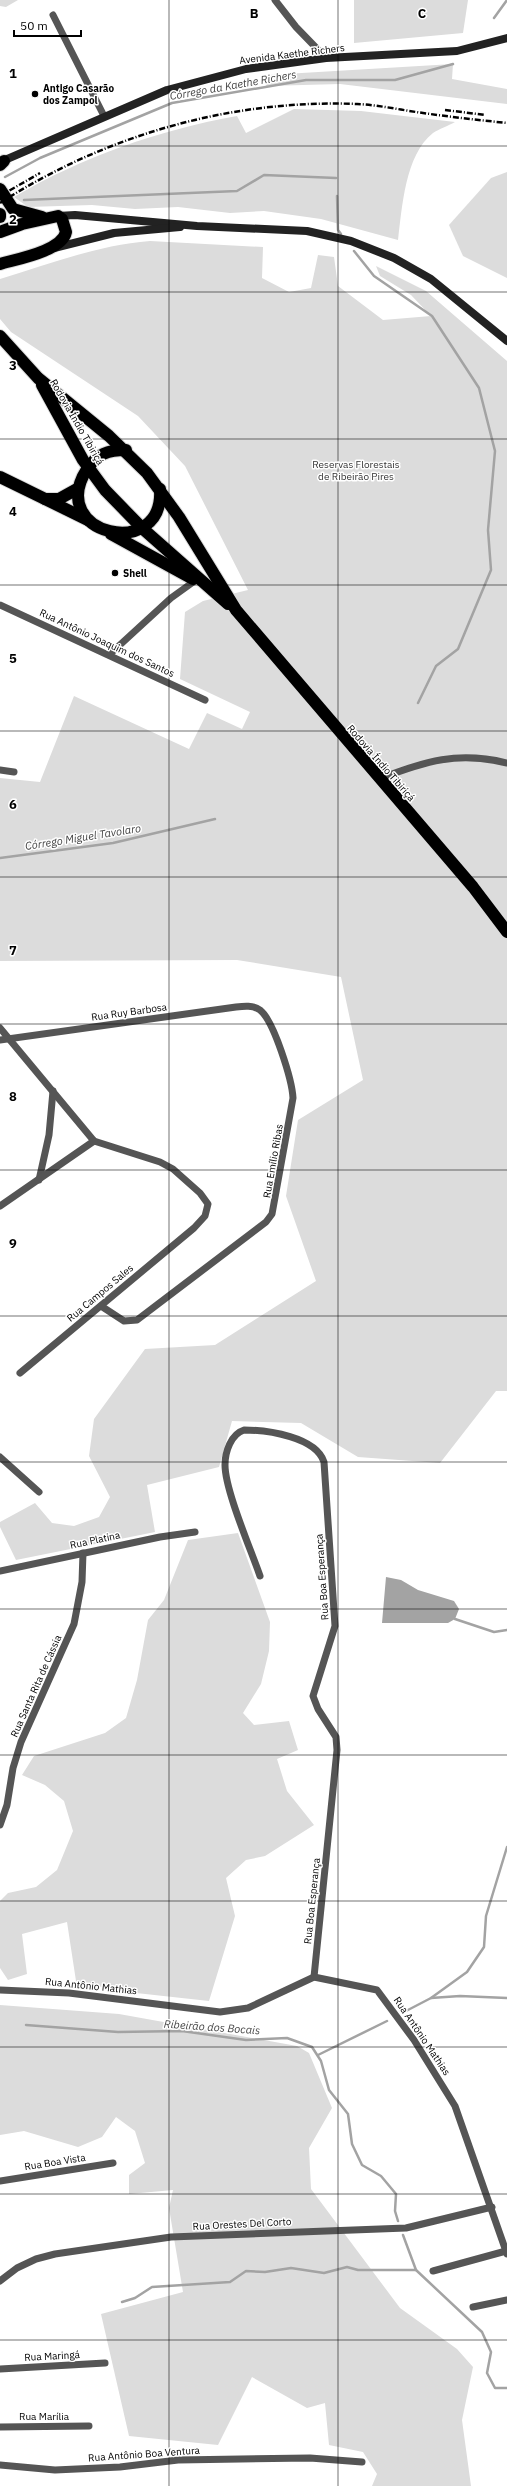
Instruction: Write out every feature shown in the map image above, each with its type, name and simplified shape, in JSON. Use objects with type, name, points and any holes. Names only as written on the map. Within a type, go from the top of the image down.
[{"type":"highway","points":[[0,189],[13,209],[27,215],[52,217],[66,226],[65,237],[46,250],[0,264]]},
{"type":"highway","points":[[0,232],[52,217]]},
{"type":"highway","name":"Rodovia Índio Tibiriçá","points":[[0,336],[38,378],[126,450],[160,489],[236,610],[379,779],[473,887],[507,932]]},
{"type":"highway","name":"Rodovia Índio Tibiriçá","points":[[38,378],[88,468],[105,490],[142,528],[194,572],[211,590],[236,610]]},
{"type":"highway","points":[[76,446],[81,463],[78,486],[79,506],[91,522]]},
{"type":"highway","points":[[42,498],[59,499],[78,486],[88,468],[100,454],[111,451],[126,450]]},
{"type":"highway","points":[[100,454],[98,468],[105,490]]},
{"type":"highway","points":[[0,477],[91,522],[183,572],[211,590]]},
{"type":"highway","points":[[108,532],[131,532],[142,528],[157,514],[160,489]]},
{"type":"highway","points":[[127,513],[142,518],[157,514]]},
{"type":"main road","name":"Avenida Kaethe Richers","points":[[1,162],[104,116],[167,90],[246,69],[326,58],[457,51],[507,38]]},
{"type":"main road","points":[[52,217],[75,215],[197,226],[307,231],[370,247],[394,258],[431,279],[507,341]]},
{"type":"main road","points":[[46,250],[114,233],[197,226]]},
{"type":"street","points":[[275,0],[296,27],[326,58]]},
{"type":"street","points":[[53,15],[104,116]]},
{"type":"street","points":[[171,598],[181,584],[183,572]]},
{"type":"street","points":[[110,654],[171,598],[196,580]]},
{"type":"street","name":"Rua Antônio Joaquim dos Santos","points":[[0,605],[110,654],[205,700]]},
{"type":"street","points":[[379,779],[424,762],[462,756],[507,762]]},
{"type":"street","points":[[0,770],[14,772]]},
{"type":"street","name":"Rua Ruy Barbosa","points":[[0,1040],[236,1007],[252,1007]]},
{"type":"street","name":"Rua Emílio Ribas","points":[[100,1306],[124,1321],[137,1320],[266,1222],[272,1214],[291,1117],[293,1092],[269,1021],[259,1009],[252,1007]]},
{"type":"street","points":[[0,1028],[94,1141],[0,1206]]},
{"type":"street","points":[[39,1180],[49,1135],[53,1092]]},
{"type":"street","name":"Rua Campos Sales","points":[[20,1373],[194,1228],[205,1216],[208,1204],[200,1193],[160,1162],[94,1141]]},
{"type":"street","name":"Rua Boa Esperança","points":[[260,1576],[228,1483],[225,1465],[230,1444],[238,1432],[252,1430],[299,1439],[316,1448],[324,1462],[335,1614],[332,1636],[313,1696],[318,1709],[336,1737],[337,1750],[314,1977]]},
{"type":"street","points":[[0,1457],[39,1492]]},
{"type":"street","name":"Rua Platina","points":[[0,1571],[160,1537],[195,1532]]},
{"type":"street","name":"Rua Santa Rita de Cássia","points":[[0,1825],[7,1805],[13,1768],[21,1742],[74,1624],[82,1582],[83,1553]]},
{"type":"street","name":"Rua Antônio Mathias","points":[[0,1990],[69,1993],[220,2012],[248,2008],[314,1977],[377,1990],[383,1995],[456,2106],[507,2252]]},
{"type":"street","name":"Rua Boa Vista","points":[[0,2182],[113,2163]]},
{"type":"street","name":"Rua Orestes Del Corto","points":[[0,2281],[16,2268],[36,2259],[55,2254],[171,2237],[406,2228],[492,2207]]},
{"type":"street","points":[[433,2271],[507,2252]]},
{"type":"street","points":[[473,2307],[507,2300]]},
{"type":"street","name":"Rua Maringá","points":[[0,2369],[105,2363]]},
{"type":"street","name":"Rua Marília","points":[[0,2426],[89,2426]]},
{"type":"street","name":"Rua Antônio Boa Ventura","points":[[0,2465],[55,2470],[120,2468],[178,2460],[310,2458],[362,2462]]},
{"type":"green space","points":[[0,0],[18,0],[6,7],[0,6]]},
{"type":"green space","points":[[354,0],[468,0],[463,33],[354,43]]},
{"type":"green space","points":[[453,64],[452,79],[507,89],[507,104],[340,84],[266,86],[268,75]]},
{"type":"green space","points":[[294,109],[361,111],[455,122],[433,133],[416,154],[406,183],[398,240],[321,219],[264,211],[230,213],[178,207],[135,209],[92,205],[28,207],[14,197],[67,169],[94,157],[150,137],[237,116],[246,133]]},
{"type":"green space","points":[[507,172],[507,278],[463,256],[449,225],[491,178]]},
{"type":"green space","name":"Reservas Florestais de Ribeirão Pires","points":[[150,241],[263,247],[262,278],[289,292],[311,288],[318,255],[334,257],[338,286],[383,320],[431,316],[411,295],[380,276],[376,266],[426,291],[507,361],[507,1391],[496,1391],[440,1463],[358,1457],[301,1423],[232,1421],[219,1467],[147,1485],[155,1532],[16,1560],[0,1527],[0,1522],[35,1503],[52,1523],[74,1526],[99,1517],[110,1497],[89,1456],[94,1419],[145,1349],[215,1345],[316,1281],[286,1196],[298,1120],[363,1080],[341,977],[237,960],[0,961],[0,778],[40,782],[74,696],[189,749],[207,713],[242,729],[250,712],[180,679],[185,612],[203,601],[248,590],[185,466],[138,416],[11,332],[0,319],[0,279],[55,261],[93,251],[131,243]]},
{"type":"green space","points":[[238,1533],[270,1622],[269,1651],[261,1684],[243,1713],[254,1725],[289,1721],[298,1750],[277,1759],[287,1791],[314,1825],[265,1856],[246,1860],[226,1878],[235,1916],[209,2001],[118,1991],[76,1981],[67,1922],[22,1934],[27,1974],[8,1980],[0,1968],[0,1901],[8,1893],[36,1887],[57,1870],[73,1831],[64,1801],[45,1785],[22,1775],[34,1756],[105,1733],[126,1718],[137,1680],[148,1620],[164,1600],[188,1540]]},
{"type":"green space","points":[[0,2005],[119,2014],[297,2046],[309,2053],[332,2108],[309,2148],[311,2189],[400,2308],[457,2349],[473,2367],[462,2420],[471,2486],[372,2486],[377,2474],[363,2452],[329,2445],[325,2403],[307,2408],[252,2377],[218,2445],[129,2436],[101,2314],[183,2292],[169,2208],[173,2190],[129,2194],[129,2175],[145,2163],[135,2131],[116,2117],[102,2137],[78,2147],[24,2131],[0,2135]]},
{"type":"shaded area","points":[[386,1577],[401,1580],[418,1590],[454,1601],[459,1609],[455,1619],[448,1623],[382,1623]]},
{"type":"waterway","points":[[494,18],[507,0]]},
{"type":"waterway","name":"Córrego da Kaethe Richers","points":[[5,177],[40,158],[172,103],[306,80],[395,80],[453,64]]},
{"type":"waterway","name":"Córrego da Kaethe Richers","points":[[24,200],[237,191],[264,175],[336,178]]},
{"type":"waterway","points":[[337,196],[338,230],[341,234]]},
{"type":"waterway","points":[[354,251],[374,276],[432,316],[479,388],[495,451],[488,530],[491,570],[458,649],[436,666],[418,703]]},
{"type":"waterway","name":"Córrego Miguel Tavolaro","points":[[0,858],[113,843],[215,819]]},
{"type":"waterway","points":[[455,1619],[494,1632],[507,1630]]},
{"type":"waterway","points":[[431,1998],[467,1972],[484,1947],[486,1916],[507,1847]]},
{"type":"waterway","points":[[406,2011],[431,1998],[460,1996],[507,1998]]},
{"type":"waterway","points":[[318,2055],[387,2021]]},
{"type":"waterway","name":"Ribeirão dos Bocais","points":[[26,2025],[118,2032],[182,2031],[246,2040],[287,2038],[312,2047],[321,2061],[329,2090],[348,2114],[352,2144],[362,2165],[381,2176],[396,2194],[395,2211],[398,2221]]},
{"type":"waterway","name":"Ribeirão dos Bocais","points":[[403,2235],[416,2270],[482,2332],[491,2352],[487,2373],[495,2388],[507,2388]]},
{"type":"waterway","points":[[122,2302],[135,2298],[152,2287],[230,2282],[246,2271],[265,2272],[291,2268],[324,2273],[347,2267],[358,2270],[416,2270]]},
{"type":"railway","points":[[0,203],[41,179],[83,158],[126,140],[171,126],[217,115],[263,108],[310,104],[357,104],[507,123]]},
{"type":"railway","points":[[445,110],[485,115]]},
{"type":"railway","points":[[0,196],[40,173]]},
{"type":"place","name":"Antigo Casarão dos Zampol","points":[[35,94]]},
{"type":"place","name":"Shell","points":[[115,573]]}]
